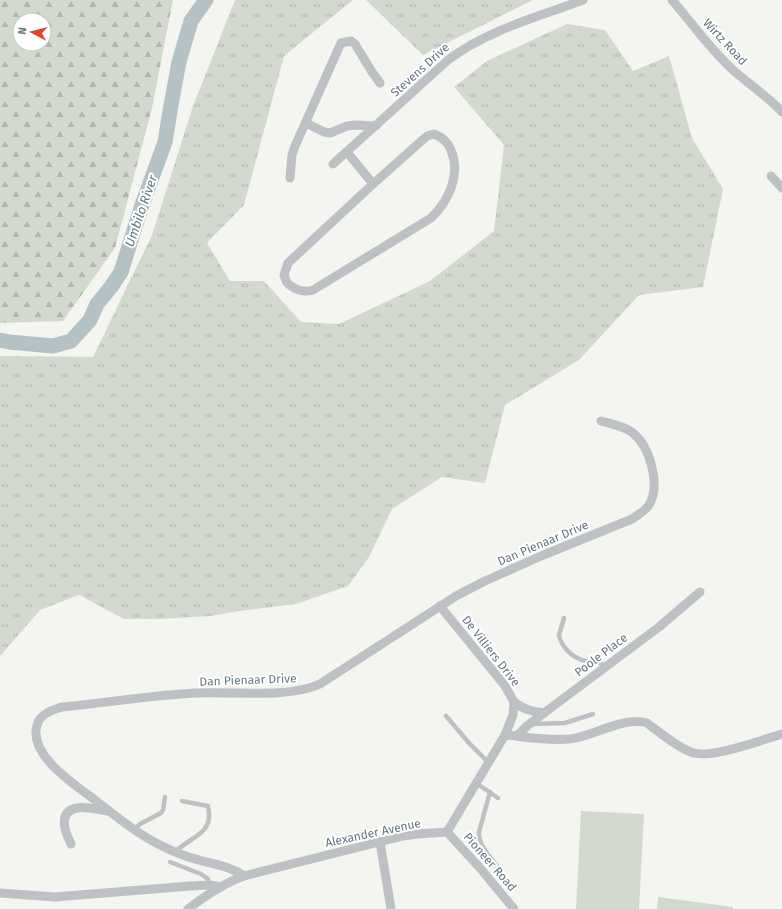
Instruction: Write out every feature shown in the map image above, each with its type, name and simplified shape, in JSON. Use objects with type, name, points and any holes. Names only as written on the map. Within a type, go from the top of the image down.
[{"type":"street","name":"Stevens Drive","points":[[333,164],[448,60],[467,46],[508,28],[583,0]]},
{"type":"street","name":"Wirtz Road","points":[[672,0],[723,60],[734,71],[760,90],[782,112]]},
{"type":"street","points":[[290,178],[292,155],[314,101],[341,43],[351,41],[356,44],[380,84]]},
{"type":"street","points":[[306,123],[324,132],[330,132],[347,126],[376,126]]},
{"type":"street","points":[[434,134],[439,136],[449,146],[455,165],[454,176],[446,200],[440,210],[431,218],[313,290],[306,292],[301,291],[287,283],[284,275],[288,263],[372,184],[427,136],[434,134]]},
{"type":"street","points":[[347,152],[372,184]]},
{"type":"street","points":[[771,176],[782,188]]},
{"type":"street","name":"Dan Pienaar Drive","points":[[244,876],[227,866],[199,860],[175,852],[134,830],[66,778],[42,751],[36,740],[38,721],[43,715],[62,707],[181,694],[278,693],[309,689],[320,684],[440,606],[490,579],[541,556],[632,519],[643,511],[649,504],[654,481],[649,456],[633,433],[622,427],[601,421]]},
{"type":"street","name":"Poole Place","points":[[517,736],[544,712],[659,626],[700,592]]},
{"type":"street","name":"De Villiers Drive","points":[[440,606],[505,686],[514,702],[513,715],[505,735]]},
{"type":"street","points":[[514,702],[524,709],[544,712]]},
{"type":"street","points":[[447,832],[505,735],[557,740],[569,739],[628,722],[641,722],[647,723],[685,750],[701,754],[723,751],[782,734]]},
{"type":"street","points":[[71,844],[63,823],[69,812],[75,808],[109,811]]},
{"type":"street","name":"Alexander Avenue","points":[[188,909],[221,887],[244,876],[380,842],[417,834],[447,832]]},
{"type":"street","name":"Pioneer Road","points":[[447,832],[480,868],[514,909]]},
{"type":"street","points":[[380,842],[391,909]]},
{"type":"street","points":[[192,885],[196,903]]},
{"type":"street","points":[[0,893],[55,897],[192,885],[221,887]]},
{"type":"lane","points":[[564,618],[559,635],[563,645],[570,654],[584,661],[599,663],[606,666]]},
{"type":"lane","points":[[528,725],[565,723],[593,714]]},
{"type":"lane","points":[[446,716],[469,743],[488,762]]},
{"type":"lane","points":[[476,783],[498,798]]},
{"type":"lane","points":[[490,792],[479,837],[499,868]]},
{"type":"lane","points":[[134,830],[140,824],[161,813],[163,810],[165,797]]},
{"type":"lane","points":[[175,852],[184,843],[208,826],[209,819],[208,806],[182,802]]},
{"type":"lane","points":[[170,862],[201,874],[208,879],[209,885]]},
{"type":"green space","points":[[0,0],[173,0],[152,108],[115,248],[63,321],[0,323]]},
{"type":"green space","points":[[235,0],[353,0],[284,56],[244,205],[207,243],[230,281],[264,281],[301,322],[339,324],[430,281],[494,231],[504,145],[454,87],[487,61],[567,24],[605,30],[633,71],[669,56],[692,138],[723,189],[703,287],[639,295],[579,360],[505,405],[485,483],[442,477],[392,509],[369,557],[348,586],[296,604],[211,616],[161,619],[124,619],[79,595],[40,610],[0,655],[0,356],[93,357],[152,235],[193,106]]},
{"type":"green space","points":[[366,0],[533,0],[423,55]]},
{"type":"green space","points":[[581,811],[644,814],[639,909],[576,909]]},
{"type":"green space","points":[[658,897],[733,907],[733,909],[657,909]]},
{"type":"waterway","name":"Umbilo River","points":[[0,340],[53,346],[71,341],[90,320],[97,304],[121,272],[142,205],[165,142],[179,62],[191,21],[206,0]]}]
